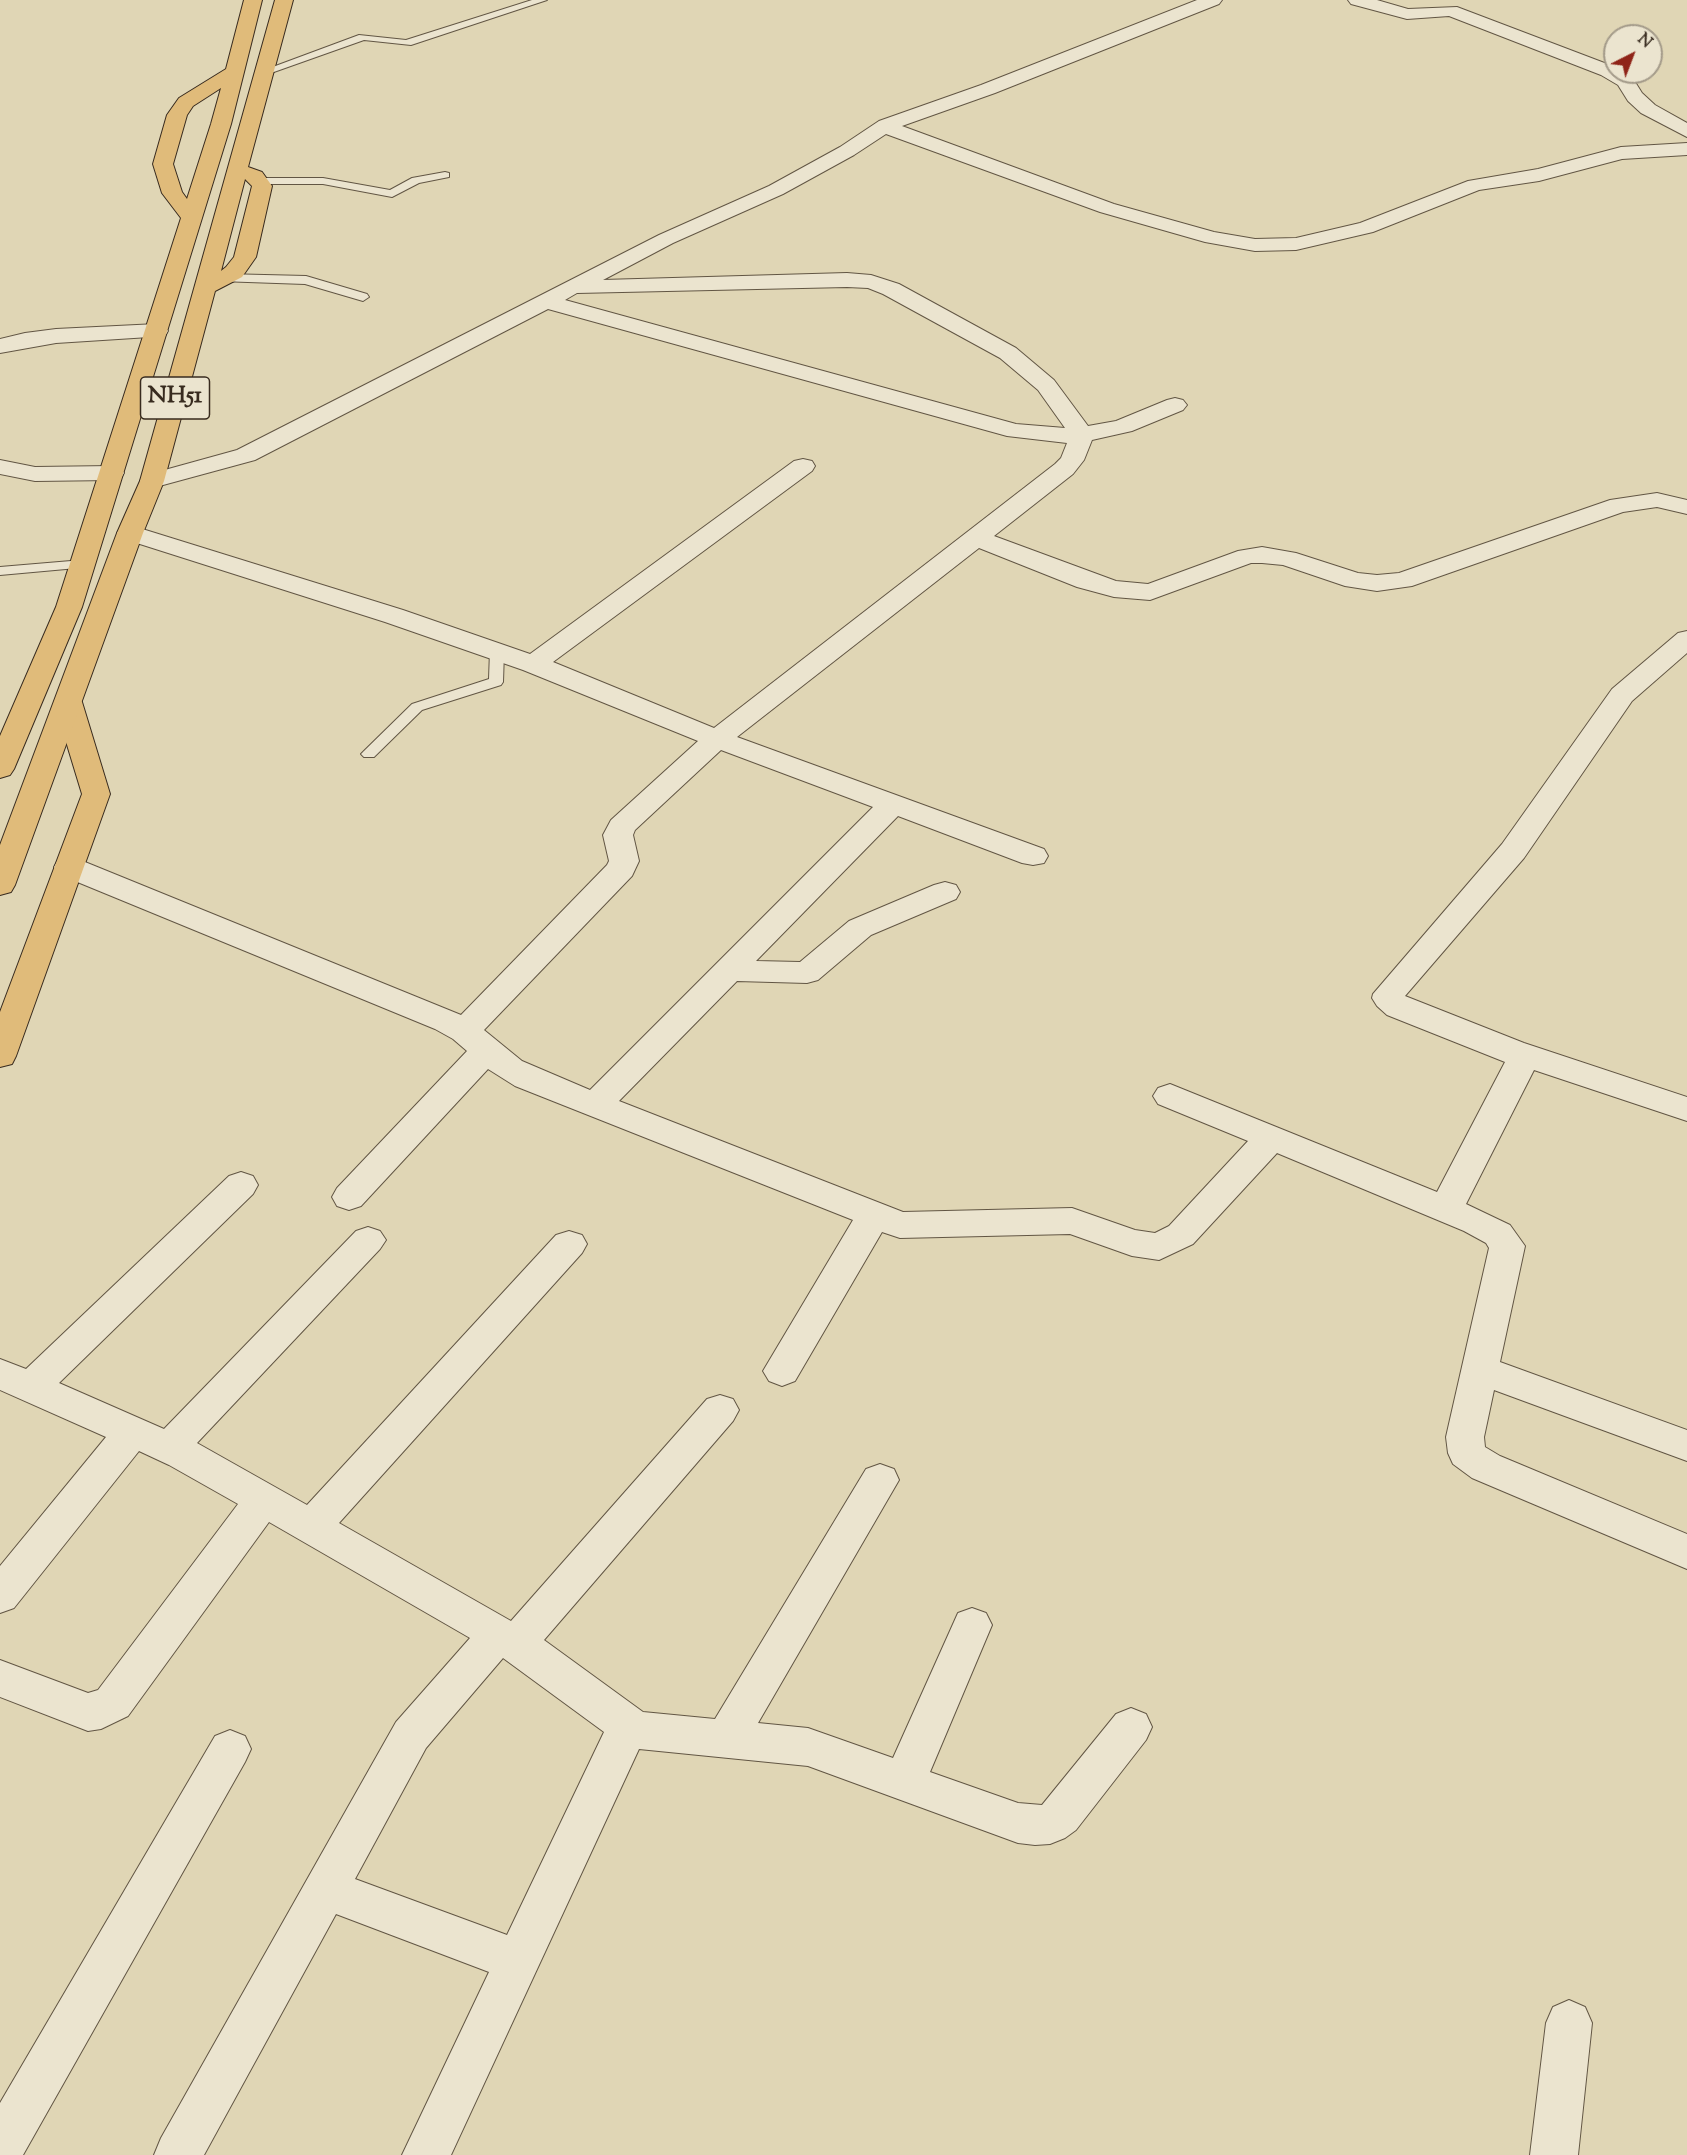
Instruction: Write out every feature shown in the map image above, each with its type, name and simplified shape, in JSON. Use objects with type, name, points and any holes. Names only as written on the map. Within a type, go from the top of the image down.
[{"type":"main road","name":"NH51","points":[[0,769],[69,607],[221,124],[254,0]]},
{"type":"main road","name":"NH51","points":[[0,885],[130,533],[152,481],[215,283],[239,171],[284,0]]},
{"type":"main road","points":[[192,218],[172,194],[163,164],[177,115],[186,102],[235,71]]},
{"type":"main road","points":[[215,283],[234,272],[245,257],[262,186],[261,181],[239,171]]},
{"type":"main road","points":[[0,731],[29,702]]},
{"type":"main road","points":[[0,1056],[96,794],[68,702]]},
{"type":"street","points":[[152,481],[246,455],[673,236],[767,195],[847,151],[884,126],[988,89],[1213,0]]},
{"type":"street","points":[[1357,0],[1407,14],[1451,11],[1608,71],[1625,81],[1635,97],[1686,146]]},
{"type":"street","points":[[884,126],[1107,208],[1212,238],[1263,246],[1296,244],[1366,228],[1475,185],[1539,175],[1621,153],[1686,146]]},
{"type":"street","points":[[573,287],[847,280],[872,282],[891,289],[1008,353],[1046,386],[1082,435]]},
{"type":"street","points":[[545,302],[995,426],[1036,434],[1082,435],[1125,426],[1175,405]]},
{"type":"street","points":[[0,346],[56,336],[157,330]]},
{"type":"street","points":[[350,1197],[476,1040],[621,869],[624,861],[618,836],[621,825],[717,739],[1069,465],[1082,435]]},
{"type":"street","points":[[533,664],[803,466]]},
{"type":"street","points":[[0,468],[36,474],[112,472]]},
{"type":"street","points":[[976,538],[1086,581],[1114,589],[1150,592],[1247,556],[1262,555],[1287,558],[1354,580],[1377,584],[1403,580],[1619,505],[1657,500],[1687,507]]},
{"type":"street","points":[[130,533],[497,651],[717,739],[1033,856]]},
{"type":"street","points":[[1687,639],[1622,695],[1513,851],[1389,993],[1388,998],[1398,1007],[1514,1052],[1687,1108]]},
{"type":"street","points":[[595,1105],[893,804]]},
{"type":"street","points":[[69,867],[435,1017],[476,1040],[517,1073],[900,1225],[1079,1222],[1132,1243],[1159,1247],[1181,1235],[1271,1138]]},
{"type":"street","points":[[729,970],[807,973],[860,927],[945,892]]},
{"type":"street","points":[[1444,1210],[1521,1067],[1520,1056],[1514,1052]]},
{"type":"street","points":[[1170,1096],[1490,1228],[1498,1234],[1507,1246],[1465,1437],[1467,1453],[1474,1461],[1687,1552]]},
{"type":"street","points":[[241,1185],[15,1381],[169,1448],[263,1500],[507,1640],[628,1727],[640,1732],[808,1747],[1018,1823],[1035,1826],[1050,1824],[1066,1811],[1131,1726]]},
{"type":"street","points":[[782,1371],[874,1215]]},
{"type":"street","points":[[169,1448],[368,1240]]},
{"type":"street","points":[[310,1527],[569,1244]]},
{"type":"street","points":[[1480,1370],[1687,1446]]},
{"type":"street","points":[[178,2155],[411,1735],[507,1640],[720,1410]]},
{"type":"street","points":[[0,1596],[132,1432]]},
{"type":"street","points":[[726,1739],[880,1480]]},
{"type":"street","points":[[0,1678],[88,1712],[101,1710],[112,1703],[263,1500]]},
{"type":"street","points":[[904,1782],[972,1625]]},
{"type":"street","points":[[426,2155],[628,1727]]},
{"type":"street","points":[[0,2149],[230,1749]]},
{"type":"street","points":[[326,1889],[518,1961]]},
{"type":"street","points":[[1554,2155],[1569,2023]]},
{"type":"lane","points":[[267,71],[363,37],[408,43],[542,0]]},
{"type":"lane","points":[[261,181],[323,181],[392,194],[416,180],[445,175]]},
{"type":"lane","points":[[215,283],[306,280],[363,297]]},
{"type":"lane","points":[[0,571],[83,564]]},
{"type":"lane","points":[[369,754],[417,707],[496,682],[497,651]]}]
